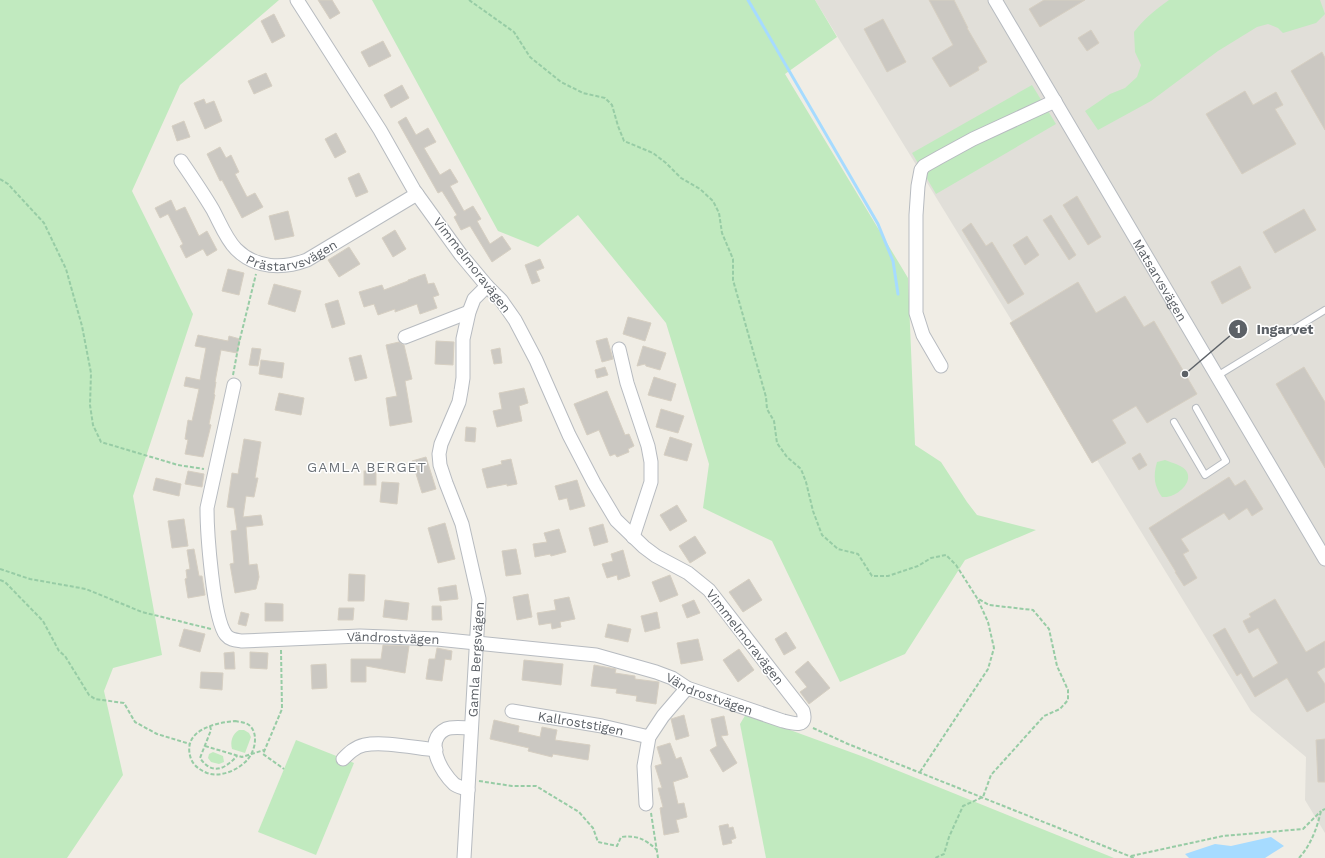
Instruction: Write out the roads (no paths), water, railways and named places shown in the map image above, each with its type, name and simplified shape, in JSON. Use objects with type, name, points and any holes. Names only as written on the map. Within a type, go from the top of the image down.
[{"type":"street","name":"Vimmelmoravägen","points":[[297,0],[380,130],[417,194],[461,255],[486,286],[501,300],[515,320],[536,360],[569,434],[594,483],[616,520],[633,537],[656,556],[688,574],[708,590],[803,711],[805,717],[803,721]]},
{"type":"street","name":"Matsarvsvägen","points":[[995,0],[1325,560]]},
{"type":"street","points":[[941,366],[923,334],[916,313],[916,215],[918,186],[921,170],[924,166],[973,139],[1055,101]]},
{"type":"street","name":"Prästarvsvägen","points":[[181,161],[206,198],[236,249],[246,257],[266,266],[278,267],[295,265],[307,260],[417,194]]},
{"type":"street","name":"Gamla Bergsvägen","points":[[464,858],[479,593],[462,524],[440,465],[439,454],[441,444],[459,402],[463,378],[463,339],[469,312],[474,299],[486,286]]},
{"type":"street","points":[[405,337],[469,312]]},
{"type":"street","points":[[619,349],[627,383],[648,446],[651,462],[651,482],[633,537]]},
{"type":"street","name":"Vändrostvägen","points":[[234,385],[207,508],[207,525],[219,621],[224,633],[230,639],[360,636],[437,639],[596,655],[656,672],[672,678],[687,688],[793,724],[799,724],[803,721]]},
{"type":"street","points":[[646,804],[643,774],[649,737],[663,716],[687,688]]},
{"type":"street","name":"Kallroststigen","points":[[512,711],[602,726],[649,737]]},
{"type":"street","points":[[469,785],[455,784],[446,774],[439,764],[435,744],[439,734],[448,728],[471,728]]},
{"type":"street","points":[[343,759],[352,750],[363,745],[386,744],[436,750]]},
{"type":"lane","points":[[1217,376],[1325,310]]},
{"type":"lane","points":[[1174,422],[1205,475],[1226,462],[1196,408]]},
{"type":"water","points":[[1271,837],[1284,846],[1265,858],[1189,858],[1185,854],[1215,844],[1231,846]]},
{"type":"waterway","points":[[748,0],[878,224],[893,261],[898,294]]},
{"type":"place","name":"Ingarvet","points":[[1185,374]]},
{"type":"district","name":"GAMLA BERGET","points":[[367,467]]}]
